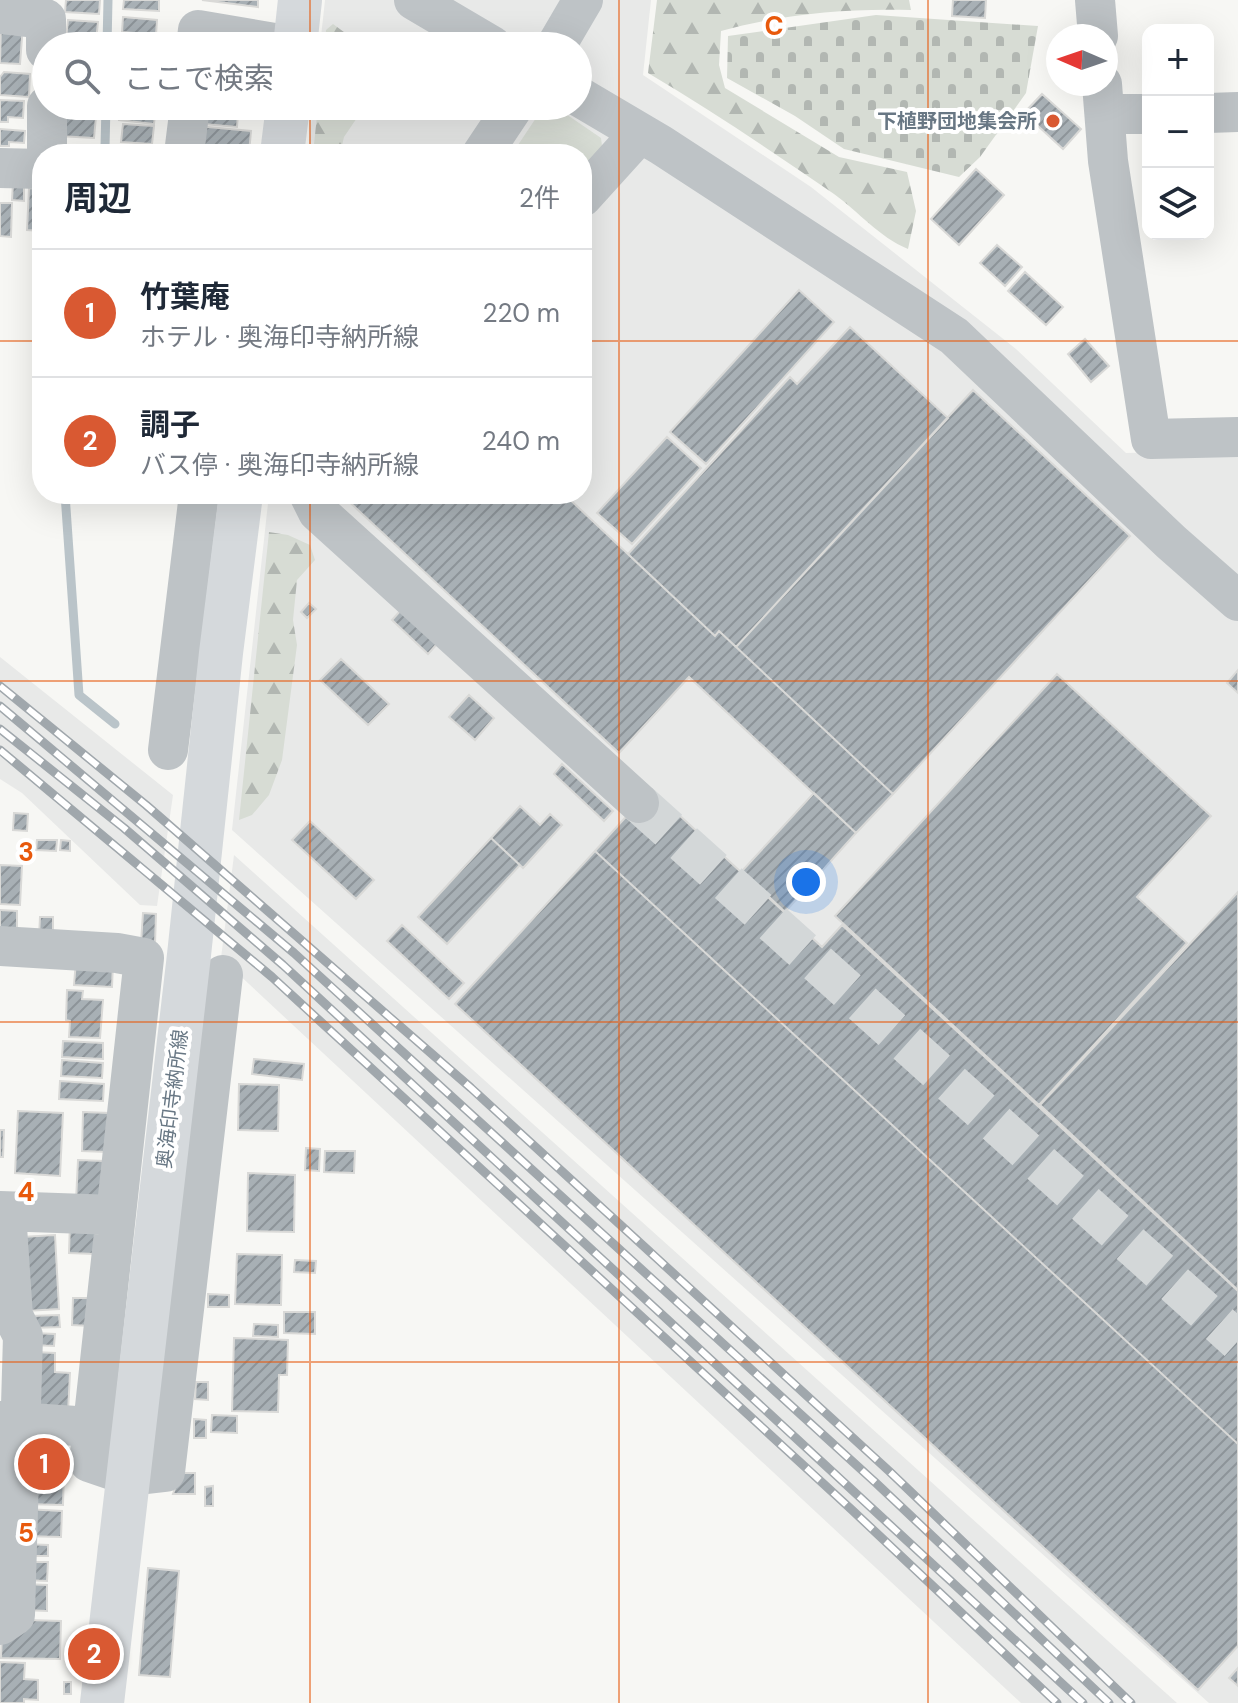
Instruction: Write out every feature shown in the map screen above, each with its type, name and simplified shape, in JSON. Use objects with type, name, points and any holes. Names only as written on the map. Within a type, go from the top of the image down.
[{"type":"main road","points":[[295,32],[300,0]]},
{"type":"main road","points":[[283,144],[286,120]]},
{"type":"main road","name":"奥海印寺納所線","points":[[102,1703],[240,504]]},
{"type":"street","points":[[414,0],[472,30]]},
{"type":"street","points":[[564,32],[583,0]]},
{"type":"street","points":[[1095,0],[1097,24]]},
{"type":"street","points":[[0,14],[46,19],[46,32]]},
{"type":"street","points":[[1142,112],[1104,99],[1108,161],[1151,439],[1238,437]]},
{"type":"street","points":[[592,104],[954,336],[1171,542],[1238,601]]},
{"type":"street","points":[[1214,113],[1238,112]]},
{"type":"street","points":[[47,120],[47,144]]},
{"type":"street","points":[[185,144],[188,120]]},
{"type":"street","points":[[489,144],[505,120]]},
{"type":"street","points":[[592,186],[640,133]]},
{"type":"street","points":[[0,168],[32,169]]},
{"type":"street","points":[[168,750],[198,504]]},
{"type":"street","points":[[314,504],[318,512],[639,803]]},
{"type":"street","points":[[0,946],[117,953],[144,958],[89,1462],[130,1476],[165,1472],[223,975]]},
{"type":"street","points":[[0,1625],[15,1615],[10,1421],[23,1336],[13,1316],[3,1212],[115,1215]]},
{"type":"street","points":[[10,1421],[91,1427]]},
{"type":"shaded area","points":[[325,0],[651,0],[643,75],[811,187],[1016,349],[1126,453],[1238,450],[1238,1703],[1209,1703],[232,830],[268,504],[592,504],[592,144],[309,144],[312,120],[592,120],[592,32],[322,32]]},
{"type":"shaded area","points":[[0,657],[173,795],[157,906],[140,905],[22,793],[0,779]]},
{"type":"shaded area","points":[[234,855],[1177,1703],[1021,1703],[221,958]]},
{"type":"green space","points":[[657,0],[909,0],[911,10],[815,13],[721,31],[719,65],[725,88],[839,157],[907,172],[916,211],[908,249],[878,231],[834,194],[648,73]]},
{"type":"green space","points":[[876,15],[1038,26],[1026,93],[980,157],[959,177],[844,149],[795,116],[727,78],[728,36]]},
{"type":"green space","points":[[333,24],[344,32],[326,32]]},
{"type":"green space","points":[[317,120],[356,120],[342,144],[314,144]]},
{"type":"green space","points":[[535,120],[575,120],[601,138],[602,146],[592,160],[592,144],[519,144]]},
{"type":"green space","points":[[269,532],[288,535],[310,545],[315,560],[297,580],[293,620],[297,645],[282,760],[269,795],[252,815],[239,820]]},
{"type":"building","points":[[66,0],[100,0],[99,14],[65,12]]},
{"type":"building","points":[[124,0],[159,0],[159,11],[123,9]]},
{"type":"building","points":[[202,0],[258,0],[258,7]]},
{"type":"building","points":[[953,0],[986,0],[985,18],[952,16]]},
{"type":"building","points":[[123,17],[157,20],[156,32],[122,32]]},
{"type":"building","points":[[68,20],[98,22],[97,32],[67,32]]},
{"type":"building","points":[[1,24],[23,25],[20,64],[0,63]]},
{"type":"building","points":[[4,72],[30,74],[29,97],[0,95],[0,77]]},
{"type":"building","name":"下植野団地集会所","points":[[1042,94],[1081,129],[1063,149],[1024,113]]},
{"type":"building","points":[[0,100],[24,101],[23,118],[8,117],[8,122],[0,122]]},
{"type":"building","points":[[59,120],[96,120],[94,138],[58,136]]},
{"type":"building","points":[[119,120],[154,120],[154,124]]},
{"type":"building","points":[[204,120],[238,120],[237,127],[204,124]]},
{"type":"building","points":[[123,124],[154,126],[152,144],[121,142]]},
{"type":"building","points":[[197,126],[251,131],[250,144],[195,144]]},
{"type":"building","points":[[0,129],[25,131],[24,143],[9,142],[9,146],[0,146]]},
{"type":"building","points":[[976,169],[1004,195],[959,245],[931,219]]},
{"type":"building","points":[[13,183],[24,183],[24,201],[12,200]]},
{"type":"building","points":[[29,188],[32,188],[32,230],[27,230]]},
{"type":"building","points":[[0,203],[12,203],[11,237],[0,236]]},
{"type":"building","points":[[997,245],[1022,267],[1005,286],[980,263]]},
{"type":"building","points":[[1025,272],[1063,307],[1046,325],[1008,291]]},
{"type":"building","points":[[799,290],[834,322],[706,464],[670,432]]},
{"type":"building","points":[[850,327],[948,418],[736,647],[719,631],[715,636],[628,554],[790,377],[797,384]]},
{"type":"building","points":[[1085,339],[1109,366],[1091,382],[1068,354]]},
{"type":"building","points":[[973,390],[1130,536],[893,794],[736,647]]},
{"type":"building","points":[[667,437],[701,468],[632,544],[597,513]]},
{"type":"building","points":[[352,504],[575,504],[715,636],[719,631],[893,794],[856,833],[689,677],[619,753]]},
{"type":"building","points":[[309,603],[316,609],[307,618],[301,612]]},
{"type":"building","points":[[401,610],[437,644],[428,654],[392,620]]},
{"type":"building","points":[[341,659],[389,704],[368,725],[320,680]]},
{"type":"building","points":[[1238,670],[1238,693],[1227,683]]},
{"type":"building","points":[[1057,674],[1211,816],[1137,897],[1187,943],[1039,1105],[835,916]]},
{"type":"building","points":[[469,695],[494,718],[475,740],[449,717]]},
{"type":"building","points":[[562,764],[613,811],[604,821],[554,774]]},
{"type":"building","points":[[651,789],[822,947],[842,925],[1238,1291],[1238,1444],[595,851]]},
{"type":"building","points":[[814,793],[856,833],[785,912],[742,871]]},
{"type":"building","points":[[520,806],[540,825],[550,814],[562,825],[523,868],[491,838]]},
{"type":"building","points":[[14,813],[28,814],[27,831],[13,830]]},
{"type":"building","points":[[310,821],[374,880],[356,899],[292,840]]},
{"type":"building","points":[[491,838],[520,865],[447,944],[418,917]]},
{"type":"building","points":[[37,840],[57,840],[56,851],[36,850]]},
{"type":"building","points":[[61,840],[70,841],[70,851],[60,850]]},
{"type":"building","points":[[595,851],[1238,1444],[1238,1646],[1198,1690],[455,1004]]},
{"type":"building","points":[[0,865],[22,866],[20,905],[0,904]]},
{"type":"building","points":[[1238,892],[1238,1290],[1040,1105]]},
{"type":"building","points":[[0,910],[17,911],[17,930],[0,929]]},
{"type":"building","points":[[143,913],[156,914],[155,944],[141,943]]},
{"type":"building","points":[[40,917],[53,917],[53,938],[39,937]]},
{"type":"building","points":[[402,925],[464,983],[449,999],[387,941]]},
{"type":"building","points":[[76,961],[113,963],[112,987],[74,985]]},
{"type":"building","points":[[67,990],[83,991],[82,999],[103,1000],[100,1038],[69,1037]]},
{"type":"building","points":[[63,1041],[103,1043],[103,1059],[62,1057]]},
{"type":"building","points":[[254,1059],[304,1064],[302,1080],[252,1074]]},
{"type":"building","points":[[62,1060],[103,1063],[102,1078],[61,1076]]},
{"type":"building","points":[[60,1081],[104,1084],[103,1101],[59,1099]]},
{"type":"building","points":[[239,1084],[279,1085],[278,1131],[238,1130]]},
{"type":"building","points":[[18,1111],[63,1113],[60,1176],[15,1173]]},
{"type":"building","points":[[83,1112],[109,1113],[107,1152],[82,1151]]},
{"type":"building","points":[[0,1130],[4,1130],[3,1157],[0,1157]]},
{"type":"building","points":[[306,1148],[320,1149],[319,1171],[305,1170]]},
{"type":"building","points":[[325,1151],[355,1151],[354,1173],[324,1172]]},
{"type":"building","points":[[78,1160],[104,1161],[102,1202],[76,1201]]},
{"type":"building","points":[[248,1173],[295,1175],[294,1232],[247,1231]]},
{"type":"building","points":[[70,1222],[96,1223],[95,1254],[69,1253]]},
{"type":"building","points":[[55,1235],[59,1309],[26,1311],[22,1237]]},
{"type":"building","points":[[237,1254],[282,1255],[281,1305],[235,1304]]},
{"type":"building","points":[[295,1260],[316,1261],[315,1273],[294,1272]]},
{"type":"building","points":[[208,1294],[229,1295],[229,1307],[208,1307]]},
{"type":"building","points":[[73,1298],[91,1298],[90,1326],[72,1325]]},
{"type":"building","points":[[284,1312],[315,1312],[315,1334],[284,1333]]},
{"type":"building","points":[[59,1315],[60,1327],[31,1328],[31,1316]]},
{"type":"building","points":[[254,1324],[278,1325],[278,1337],[253,1336]]},
{"type":"building","points":[[33,1333],[55,1334],[54,1346],[33,1345]]},
{"type":"building","points":[[234,1338],[288,1340],[287,1375],[279,1375],[278,1412],[232,1411]]},
{"type":"building","points":[[34,1352],[55,1353],[55,1372],[70,1373],[68,1412],[31,1410]]},
{"type":"building","points":[[196,1382],[208,1382],[208,1400],[195,1399]]},
{"type":"building","points":[[212,1415],[237,1416],[237,1433],[211,1432]]},
{"type":"building","points":[[194,1419],[206,1420],[206,1438],[194,1438]]},
{"type":"building","points":[[27,1432],[65,1433],[63,1505],[25,1504]]},
{"type":"building","points":[[180,1473],[195,1473],[195,1494],[173,1494]]},
{"type":"building","points":[[213,1486],[213,1506],[205,1506],[205,1487]]},
{"type":"building","points":[[24,1509],[62,1511],[61,1537],[23,1536]]},
{"type":"building","points":[[24,1544],[48,1545],[48,1556],[24,1556]]},
{"type":"building","points":[[24,1562],[48,1562],[47,1581],[24,1580]]},
{"type":"building","points":[[148,1568],[179,1571],[170,1677],[139,1675]]},
{"type":"building","points":[[24,1584],[47,1585],[47,1611],[23,1610]]},
{"type":"building","points":[[27,1620],[61,1621],[60,1659],[1,1658],[2,1633]]},
{"type":"building","points":[[0,1662],[25,1663],[24,1679],[38,1680],[38,1700],[0,1703]]},
{"type":"building","points":[[1238,1668],[1238,1686],[1229,1678]]},
{"type":"building","points":[[64,1682],[71,1682],[71,1694],[64,1694]]},
{"type":"waterway","points":[[107,32],[108,0]]},
{"type":"waterway","points":[[105,144],[106,120]]},
{"type":"waterway","points":[[66,504],[79,695],[115,724]]},
{"type":"tunnel","points":[[639,803],[1238,1341]]},
{"type":"railway","points":[[0,686],[146,805],[471,1088],[889,1471],[1131,1703]]},
{"type":"railway","points":[[0,706],[294,953],[876,1483],[1109,1703]]},
{"type":"railway","points":[[0,729],[124,828],[283,965],[1083,1703]]},
{"type":"railway","points":[[0,750],[272,977],[852,1510],[1057,1703]]},
{"type":"place","name":"下植野団地集会所","points":[[1053,121]]},
{"type":"place","name":"竹葉庵","points":[[44,1464]]},
{"type":"place","name":"調子","points":[[94,1654]]}]
